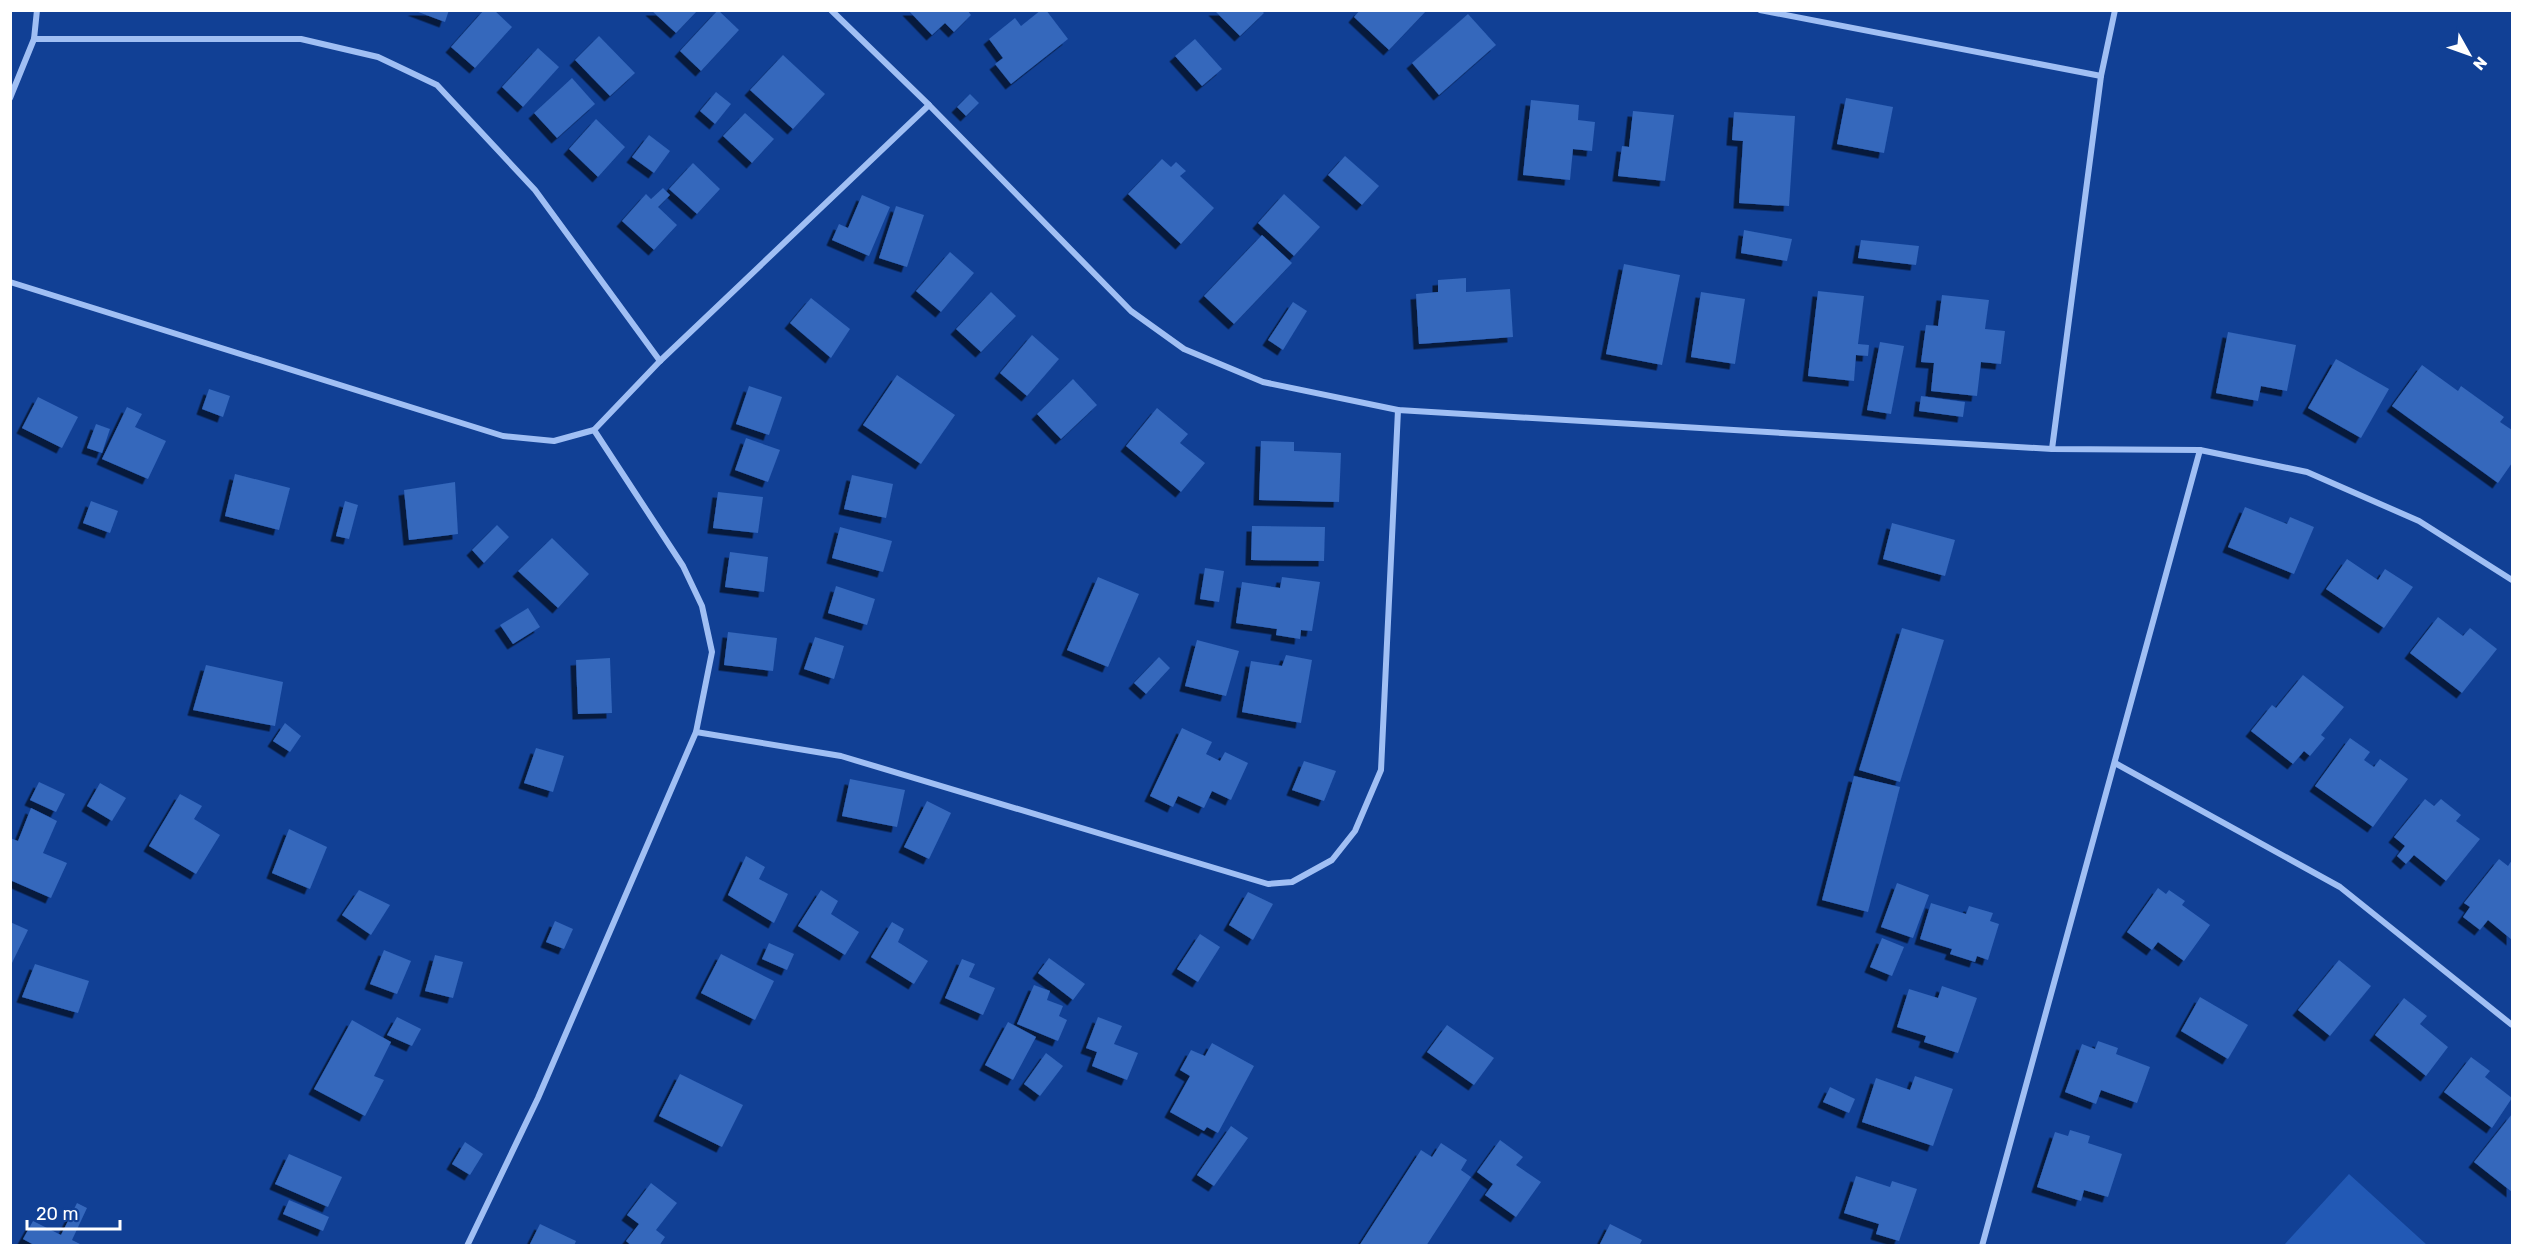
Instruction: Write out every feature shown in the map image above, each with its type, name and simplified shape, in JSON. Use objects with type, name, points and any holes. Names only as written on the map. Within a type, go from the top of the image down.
[{"type":"street","points":[[10,98],[34,39],[37,10]]},
{"type":"street","points":[[831,10],[929,105],[1131,311],[1184,350],[1263,382],[1398,410],[2052,449],[2200,450],[2307,472],[2419,521],[2512,580]]},
{"type":"street","points":[[1760,10],[2101,76]]},
{"type":"street","points":[[2052,449],[2101,76],[2115,10]]},
{"type":"street","points":[[34,39],[301,39],[378,57],[437,86],[534,190],[660,361]]},
{"type":"street","points":[[10,282],[503,436],[554,441],[594,430],[660,361],[929,105]]},
{"type":"street","points":[[696,732],[841,756],[1268,884],[1292,882],[1332,860],[1355,831],[1381,770],[1398,410]]},
{"type":"street","points":[[467,1245],[538,1098],[696,732],[712,652],[702,606],[683,566],[594,430]]},
{"type":"street","points":[[1982,1245],[2200,450]]},
{"type":"street","points":[[2115,763],[2340,887],[2512,1025]]},
{"type":"shaded area","points":[[2349,1174],[2427,1245],[2284,1245]]},
{"type":"building","points":[[413,10],[449,10],[445,22]]},
{"type":"building","points":[[484,10],[494,10],[512,27],[475,68],[451,47]]},
{"type":"building","points":[[651,10],[698,10],[676,33]]},
{"type":"building","points":[[718,10],[739,30],[701,71],[680,51]]},
{"type":"building","points":[[908,10],[967,10],[971,15],[954,32],[945,23],[932,35]]},
{"type":"building","points":[[1041,10],[1046,10],[1068,39],[1011,84],[995,64],[1003,58],[989,39],[1015,18],[1021,26]]},
{"type":"building","points":[[1214,10],[1261,10],[1264,13],[1240,36]]},
{"type":"building","points":[[1360,10],[1427,10],[1389,50],[1354,17]]},
{"type":"building","points":[[1468,14],[1496,45],[1439,95],[1412,63]]},
{"type":"building","points":[[599,36],[635,73],[610,96],[575,60]]},
{"type":"building","points":[[1195,39],[1222,69],[1202,86],[1175,56]]},
{"type":"building","points":[[538,48],[559,67],[523,107],[502,87]]},
{"type":"building","points":[[783,55],[825,94],[793,129],[750,90]]},
{"type":"building","points":[[572,78],[595,104],[557,138],[534,113]]},
{"type":"building","points":[[716,92],[731,104],[715,124],[700,111]]},
{"type":"building","points":[[970,94],[979,103],[966,116],[957,107]]},
{"type":"building","points":[[1846,98],[1893,107],[1884,153],[1837,144]]},
{"type":"building","points":[[1531,100],[1579,105],[1578,120],[1595,122],[1592,151],[1573,149],[1570,180],[1523,175]]},
{"type":"building","points":[[1633,111],[1674,115],[1665,181],[1618,176],[1622,146],[1629,147]]},
{"type":"building","points":[[1734,112],[1795,116],[1789,206],[1739,203],[1743,141],[1732,140]]},
{"type":"building","points":[[745,113],[774,139],[752,163],[723,136]]},
{"type":"building","points":[[596,119],[625,147],[598,177],[569,149]]},
{"type":"building","points":[[649,135],[670,151],[654,173],[632,157]]},
{"type":"building","points":[[1345,156],[1379,186],[1362,205],[1328,175]]},
{"type":"building","points":[[1162,159],[1171,167],[1176,162],[1186,171],[1180,176],[1214,208],[1181,244],[1128,194]]},
{"type":"building","points":[[693,163],[720,189],[697,214],[669,189]]},
{"type":"building","points":[[663,188],[670,195],[658,207],[677,225],[654,250],[622,221],[646,194],[651,199]]},
{"type":"building","points":[[1284,194],[1320,227],[1294,256],[1258,223]]},
{"type":"building","points":[[862,195],[890,207],[869,256],[832,240],[839,224],[848,228]]},
{"type":"building","points":[[896,206],[924,215],[907,267],[879,258]]},
{"type":"building","points":[[1744,230],[1792,239],[1787,261],[1741,253]]},
{"type":"building","points":[[1262,235],[1292,263],[1234,324],[1204,296]]},
{"type":"building","points":[[1861,240],[1919,246],[1916,265],[1858,258]]},
{"type":"building","points":[[950,252],[974,273],[941,312],[916,291]]},
{"type":"building","points":[[1624,264],[1680,275],[1662,365],[1606,354]]},
{"type":"building","points":[[1466,278],[1466,292],[1510,289],[1513,337],[1419,344],[1416,294],[1438,292],[1438,280]]},
{"type":"building","points":[[1818,291],[1864,296],[1858,344],[1869,345],[1868,356],[1856,355],[1854,381],[1808,376]]},
{"type":"building","points":[[991,292],[1016,316],[981,352],[956,329]]},
{"type":"building","points":[[1701,292],[1745,299],[1735,364],[1691,357]]},
{"type":"building","points":[[1942,295],[1989,300],[1985,329],[2005,331],[2001,364],[1981,362],[1977,396],[1931,391],[1934,363],[1921,362],[1926,325],[1938,326]]},
{"type":"building","points":[[811,298],[850,329],[831,358],[790,323]]},
{"type":"building","points":[[1293,302],[1307,311],[1283,350],[1268,340]]},
{"type":"building","points":[[2228,332],[2296,345],[2287,391],[2261,386],[2258,401],[2216,393]]},
{"type":"building","points":[[1032,335],[1059,359],[1027,396],[1000,373]]},
{"type":"building","points":[[1880,342],[1904,346],[1891,414],[1867,410]]},
{"type":"building","points":[[2336,359],[2389,389],[2361,438],[2308,408]]},
{"type":"building","points":[[2422,365],[2458,391],[2461,386],[2504,417],[2500,422],[2512,430],[2512,463],[2498,483],[2392,406]]},
{"type":"building","points":[[897,375],[955,415],[921,464],[863,425]]},
{"type":"building","points":[[1073,379],[1097,405],[1061,439],[1037,414]]},
{"type":"building","points":[[749,386],[782,397],[769,435],[736,424]]},
{"type":"building","points":[[209,389],[230,396],[223,417],[202,409]]},
{"type":"building","points":[[1921,396],[1965,402],[1963,417],[1919,411]]},
{"type":"building","points":[[38,397],[78,417],[62,448],[22,428]]},
{"type":"building","points":[[127,407],[142,414],[135,427],[166,441],[148,479],[102,459]]},
{"type":"building","points":[[1157,408],[1188,434],[1180,443],[1205,463],[1181,492],[1126,446]]},
{"type":"building","points":[[96,424],[110,429],[102,453],[87,448]]},
{"type":"building","points":[[746,438],[780,450],[768,482],[735,470]]},
{"type":"building","points":[[1261,441],[1294,442],[1294,451],[1341,453],[1339,502],[1259,500]]},
{"type":"building","points":[[235,474],[290,488],[279,530],[225,516]]},
{"type":"building","points":[[852,475],[893,484],[886,518],[844,509]]},
{"type":"building","points":[[455,482],[458,534],[409,540],[404,490]]},
{"type":"building","points":[[718,492],[763,497],[758,533],[713,528]]},
{"type":"building","points":[[91,501],[118,511],[110,533],[83,523]]},
{"type":"building","points":[[345,501],[358,505],[349,539],[336,536]]},
{"type":"building","points":[[2245,507],[2287,524],[2290,517],[2314,527],[2294,574],[2228,547]]},
{"type":"building","points":[[1892,523],[1955,540],[1945,576],[1883,559]]},
{"type":"building","points":[[497,525],[509,537],[484,563],[472,550]]},
{"type":"building","points":[[1252,526],[1325,527],[1324,561],[1251,560]]},
{"type":"building","points":[[840,527],[892,541],[883,572],[832,558]]},
{"type":"building","points":[[552,538],[589,574],[558,608],[518,571]]},
{"type":"building","points":[[730,552],[768,557],[764,592],[725,587]]},
{"type":"building","points":[[2347,559],[2378,580],[2385,569],[2413,587],[2384,628],[2326,589]]},
{"type":"building","points":[[1205,568],[1224,571],[1219,602],[1200,599]]},
{"type":"building","points":[[1098,577],[1139,594],[1108,667],[1067,650]]},
{"type":"building","points":[[1282,577],[1320,582],[1312,631],[1301,630],[1300,639],[1276,635],[1277,629],[1236,623],[1242,582],[1280,588]]},
{"type":"building","points":[[836,586],[875,599],[867,625],[828,613]]},
{"type":"building","points":[[528,608],[540,627],[513,644],[500,625]]},
{"type":"building","points":[[2438,617],[2463,636],[2470,628],[2497,649],[2462,693],[2410,653]]},
{"type":"building","points":[[1902,628],[1944,640],[1900,782],[1859,770]]},
{"type":"building","points":[[728,632],[777,638],[773,671],[724,665]]},
{"type":"building","points":[[815,637],[844,646],[834,679],[804,669]]},
{"type":"building","points":[[1197,640],[1239,651],[1226,696],[1185,686]]},
{"type":"building","points":[[1286,655],[1312,660],[1301,723],[1242,712],[1251,661],[1282,666]]},
{"type":"building","points":[[1159,657],[1170,668],[1146,694],[1134,683]]},
{"type":"building","points":[[610,658],[612,713],[578,714],[576,660]]},
{"type":"building","points":[[206,665],[283,682],[275,726],[193,710]]},
{"type":"building","points":[[2303,675],[2344,707],[2321,735],[2325,738],[2310,756],[2304,751],[2293,764],[2251,731],[2272,705],[2276,708]]},
{"type":"building","points":[[285,723],[301,736],[290,752],[273,741]]},
{"type":"building","points":[[1182,728],[1212,742],[1206,754],[1220,761],[1225,752],[1248,763],[1231,800],[1212,791],[1204,808],[1178,796],[1173,807],[1150,796]]},
{"type":"building","points":[[2350,738],[2370,752],[2364,760],[2374,767],[2380,759],[2408,779],[2373,827],[2315,786]]},
{"type":"building","points":[[536,748],[564,756],[553,792],[524,783]]},
{"type":"building","points":[[1304,761],[1336,771],[1324,801],[1292,790]]},
{"type":"building","points":[[1854,776],[1900,787],[1868,912],[1822,900]]},
{"type":"building","points":[[850,779],[905,790],[897,827],[842,816]]},
{"type":"building","points":[[39,782],[65,794],[56,812],[30,800]]},
{"type":"building","points":[[100,783],[126,798],[112,821],[87,806]]},
{"type":"building","points":[[180,794],[202,806],[194,819],[220,835],[196,874],[149,846]]},
{"type":"building","points":[[2425,799],[2434,806],[2441,799],[2461,815],[2456,821],[2480,839],[2446,881],[2414,855],[2406,864],[2397,856],[2405,846],[2394,837]]},
{"type":"building","points":[[927,801],[951,813],[929,859],[904,847]]},
{"type":"building","points":[[31,808],[57,821],[43,853],[67,863],[51,898],[10,880],[10,838],[18,841]]},
{"type":"building","points":[[289,829],[327,847],[310,889],[272,873]]},
{"type":"building","points":[[746,856],[765,867],[759,879],[788,894],[774,923],[728,895]]},
{"type":"building","points":[[2499,859],[2508,866],[2512,860],[2512,940],[2488,920],[2480,930],[2463,917],[2470,907],[2464,903]]},
{"type":"building","points":[[1897,883],[1929,895],[1913,938],[1881,927]]},
{"type":"building","points":[[2158,888],[2166,894],[2169,890],[2185,901],[2182,905],[2210,925],[2184,961],[2158,942],[2152,950],[2127,932]]},
{"type":"building","points":[[359,890],[390,905],[371,935],[342,915]]},
{"type":"building","points":[[821,890],[838,901],[831,914],[859,932],[845,955],[798,926]]},
{"type":"building","points":[[1248,892],[1273,904],[1253,940],[1229,925]]},
{"type":"building","points":[[1931,903],[1966,914],[1969,906],[1993,913],[1990,921],[1999,924],[1988,960],[1977,956],[1975,962],[1950,954],[1952,949],[1920,939]]},
{"type":"building","points":[[555,921],[573,929],[564,949],[546,942]]},
{"type":"building","points":[[10,922],[28,930],[10,967]]},
{"type":"building","points":[[892,922],[904,929],[898,942],[928,961],[914,984],[871,957]]},
{"type":"building","points":[[1200,934],[1220,947],[1198,982],[1177,969]]},
{"type":"building","points":[[1882,938],[1904,947],[1892,976],[1870,967]]},
{"type":"building","points":[[769,943],[794,954],[787,970],[762,959]]},
{"type":"building","points":[[384,950],[411,961],[397,994],[370,984]]},
{"type":"building","points":[[721,954],[774,981],[755,1020],[701,993]]},
{"type":"building","points":[[435,955],[463,962],[453,998],[425,991]]},
{"type":"building","points":[[1049,958],[1085,984],[1073,1000],[1038,973]]},
{"type":"building","points":[[962,959],[975,964],[969,977],[995,988],[983,1015],[945,998]]},
{"type":"building","points":[[2339,960],[2371,986],[2330,1036],[2298,1010]]},
{"type":"building","points":[[35,964],[89,981],[78,1013],[22,997]]},
{"type":"building","points":[[1034,985],[1050,991],[1047,1000],[1063,1006],[1059,1016],[1067,1020],[1058,1041],[1017,1024]]},
{"type":"building","points":[[1942,986],[1977,998],[1958,1053],[1924,1042],[1926,1036],[1897,1027],[1909,989],[1938,998]]},
{"type":"building","points":[[2200,997],[2248,1025],[2228,1059],[2181,1031]]},
{"type":"building","points":[[2404,998],[2427,1016],[2420,1024],[2448,1047],[2426,1076],[2375,1035]]},
{"type":"building","points":[[397,1017],[421,1029],[412,1046],[387,1035]]},
{"type":"building","points":[[1098,1017],[1122,1026],[1114,1044],[1138,1053],[1127,1080],[1092,1066],[1097,1052],[1086,1048]]},
{"type":"building","points":[[352,1020],[391,1042],[374,1076],[384,1080],[365,1116],[314,1089]]},
{"type":"building","points":[[1008,1022],[1036,1037],[1013,1080],[985,1065]]},
{"type":"building","points":[[1447,1025],[1494,1058],[1474,1085],[1427,1052]]},
{"type":"building","points":[[2098,1041],[2118,1048],[2116,1054],[2150,1067],[2137,1103],[2101,1090],[2096,1104],[2065,1092],[2082,1044],[2095,1049]]},
{"type":"building","points":[[1212,1043],[1254,1066],[1218,1133],[1207,1127],[1204,1131],[1170,1112],[1190,1076],[1180,1070],[1191,1050],[1205,1056]]},
{"type":"building","points":[[1046,1053],[1063,1066],[1040,1096],[1024,1084]]},
{"type":"building","points":[[2471,1057],[2490,1071],[2485,1077],[2512,1098],[2492,1128],[2444,1092]]},
{"type":"building","points":[[680,1074],[743,1105],[722,1147],[659,1116]]},
{"type":"building","points":[[1915,1076],[1953,1089],[1933,1146],[1862,1122],[1876,1078],[1910,1090]]},
{"type":"building","points":[[1830,1087],[1855,1099],[1849,1113],[1823,1102]]},
{"type":"building","points":[[2512,1114],[2512,1192],[2474,1162]]},
{"type":"building","points":[[1231,1126],[1248,1138],[1214,1186],[1197,1175]]},
{"type":"building","points":[[2070,1130],[2090,1136],[2088,1143],[2122,1154],[2108,1197],[2084,1190],[2081,1201],[2037,1187],[2055,1132],[2068,1136]]},
{"type":"building","points":[[1500,1140],[1523,1157],[1516,1165],[1541,1182],[1516,1217],[1485,1195],[1493,1184],[1477,1172]]},
{"type":"building","points":[[465,1142],[483,1154],[470,1175],[452,1164]]},
{"type":"building","points":[[1441,1143],[1467,1160],[1461,1170],[1471,1177],[1426,1246],[1359,1246],[1421,1150],[1432,1157]]},
{"type":"building","points":[[289,1154],[342,1177],[328,1207],[275,1184]]},
{"type":"building","points":[[1856,1176],[1890,1187],[1892,1181],[1917,1189],[1899,1241],[1876,1234],[1879,1224],[1844,1213]]},
{"type":"building","points":[[651,1183],[677,1203],[656,1230],[665,1237],[659,1246],[632,1246],[626,1241],[639,1224],[627,1215]]},
{"type":"building","points":[[289,1200],[329,1217],[323,1231],[283,1214]]},
{"type":"building","points":[[77,1203],[87,1208],[72,1240],[84,1246],[36,1246],[23,1239],[33,1221],[61,1235]]},
{"type":"building","points":[[540,1224],[576,1241],[574,1246],[529,1246]]},
{"type":"building","points":[[1610,1224],[1642,1240],[1639,1246],[1599,1246]]}]
